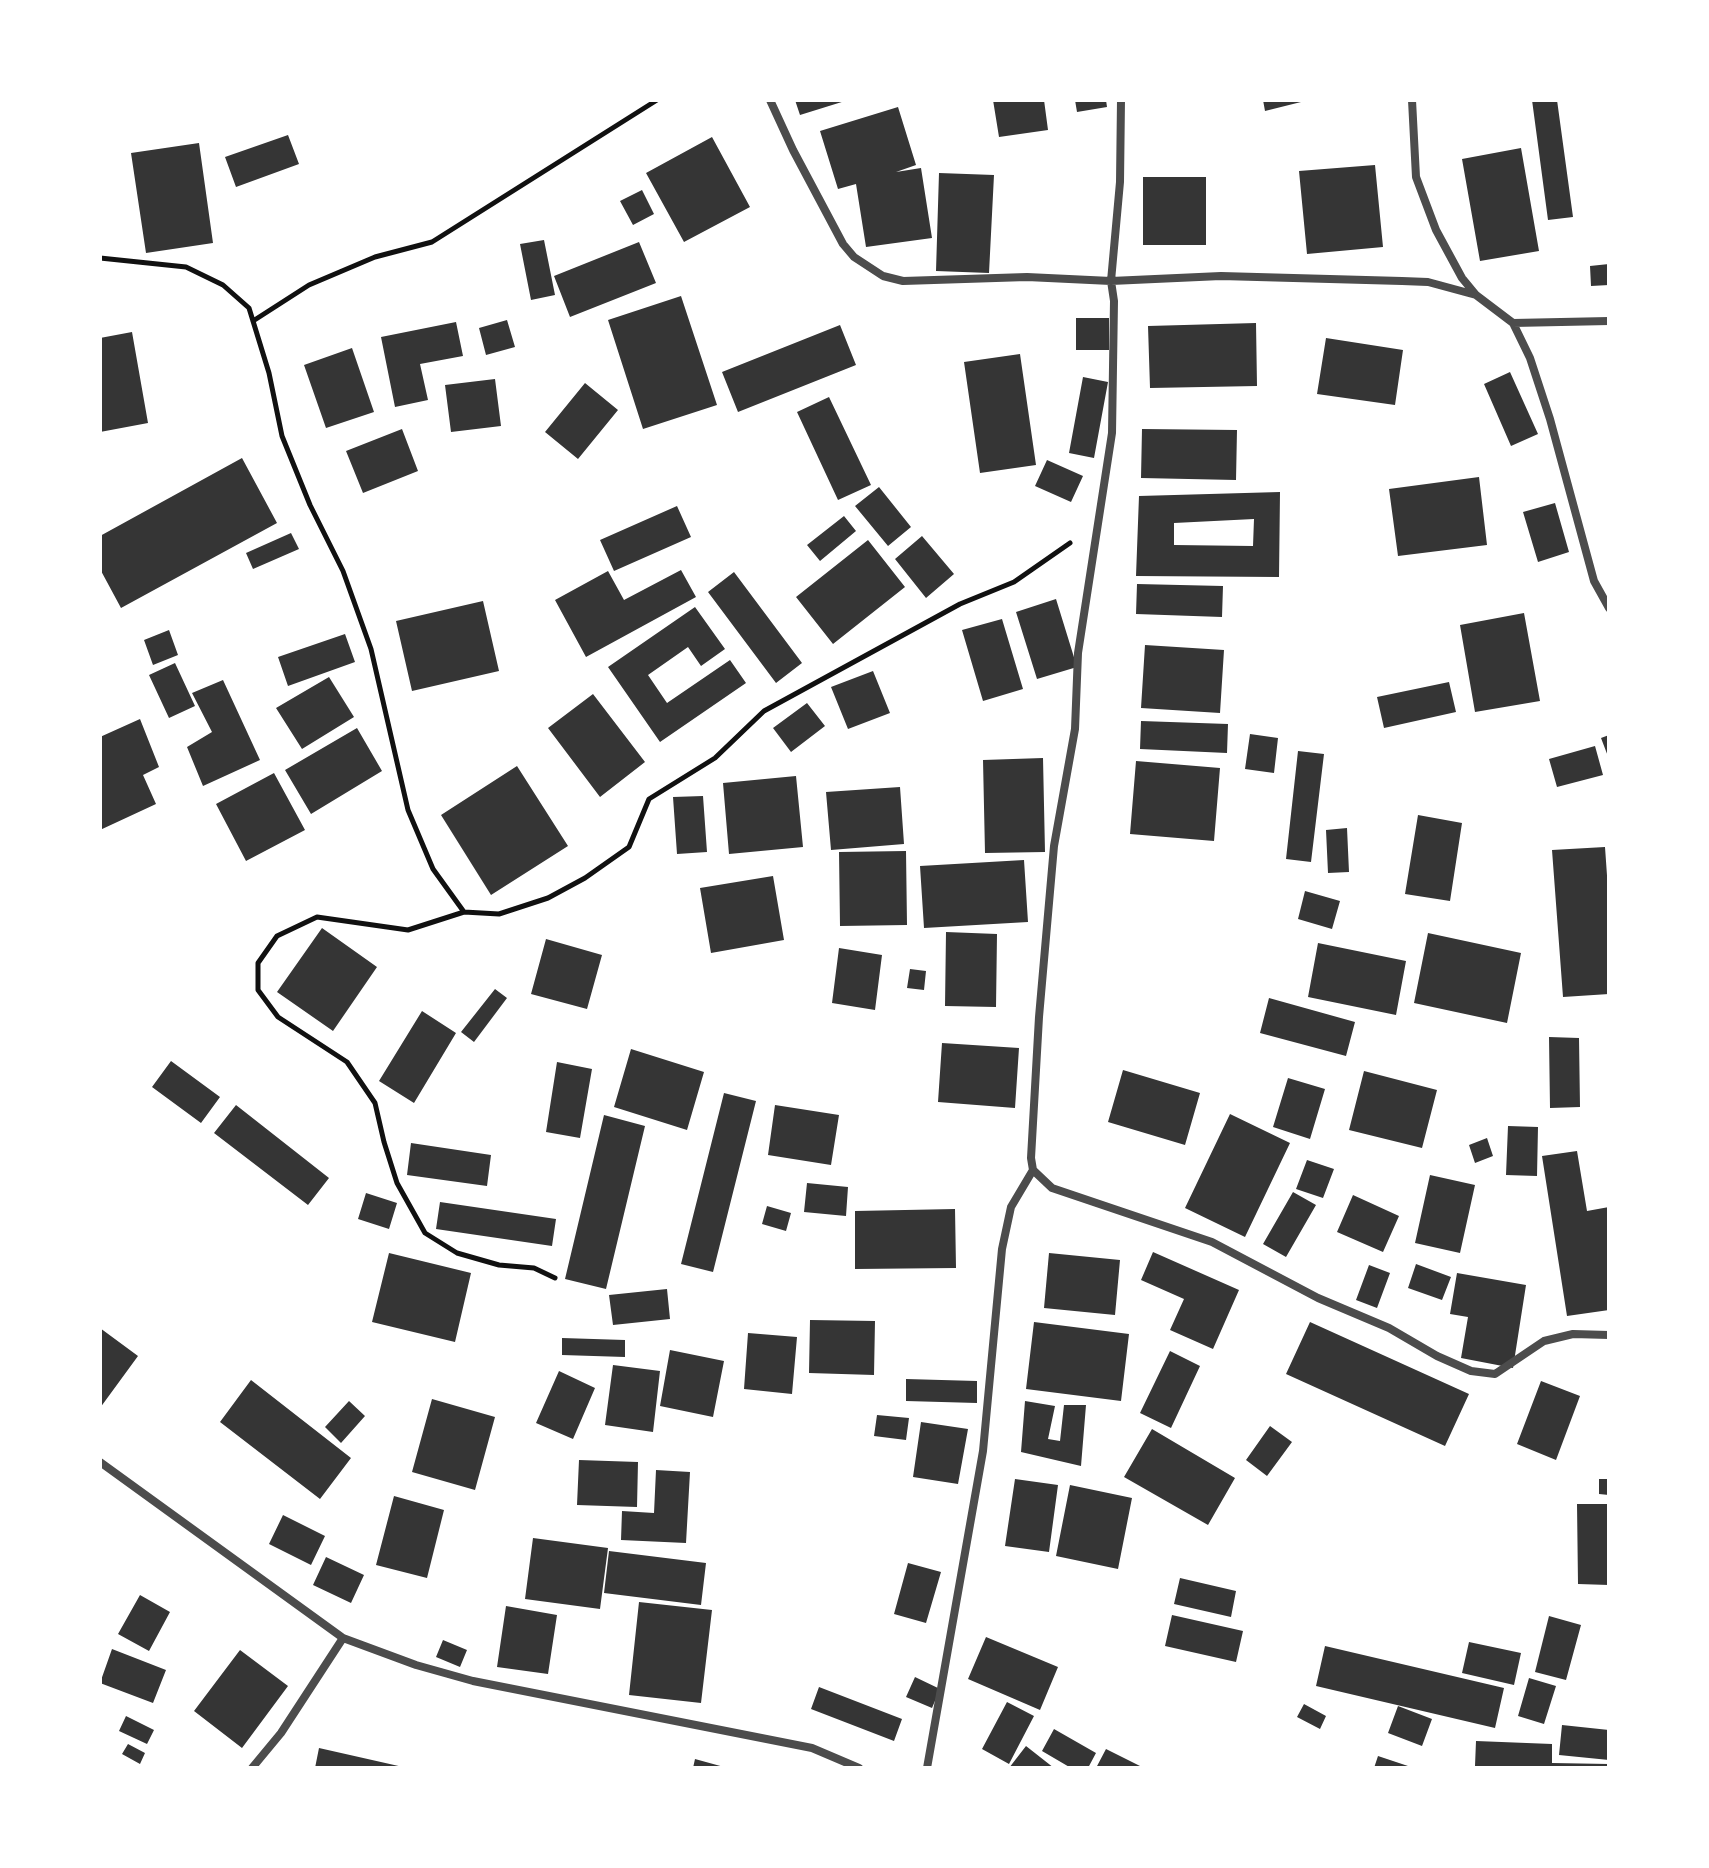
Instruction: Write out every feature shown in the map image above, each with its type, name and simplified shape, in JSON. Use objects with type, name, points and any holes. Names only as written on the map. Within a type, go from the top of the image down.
[{"type":"street","points":[[770,100],[843,244],[854,257],[883,276],[903,281],[1027,277],[1111,281],[1221,276],[1402,281],[1428,282],[1476,295]]},
{"type":"street","points":[[1121,100],[1120,182],[1111,281],[1114,301],[1112,433],[1078,653],[1075,729],[1054,846],[1039,1017],[1031,1158],[1033,1170],[1052,1188],[1212,1242],[1318,1298],[1389,1328],[1437,1356],[1471,1371],[1495,1374],[1544,1341],[1573,1334],[1609,1335]]},
{"type":"street","points":[[1412,100],[1416,177],[1436,230],[1462,278],[1476,295],[1513,323],[1530,358],[1594,581],[1609,608]]},
{"type":"street","points":[[1513,323],[1609,321]]},
{"type":"street","points":[[927,1768],[983,1451],[1002,1249],[1011,1207],[1033,1170]]},
{"type":"street","points":[[100,1462],[343,1638],[416,1665],[473,1681],[812,1748],[859,1768]]},
{"type":"street","points":[[252,1768],[281,1733],[343,1638]]},
{"type":"path","points":[[253,321],[309,285],[375,257],[432,242],[657,100]]},
{"type":"path","points":[[100,258],[186,267],[223,285],[249,308],[269,373],[282,436],[310,505],[343,571],[371,649],[408,810],[433,869],[464,912]]},
{"type":"path","points":[[555,1278],[534,1268],[499,1265],[457,1253],[425,1233],[397,1183],[375,1103],[347,1062],[278,1017],[258,990],[258,963],[277,936],[317,917],[408,930],[464,912],[499,914],[548,898],[585,878],[629,847],[649,799],[715,758],[764,711],[949,610],[1014,582],[1075,539]]},
{"type":"building","points":[[795,100],[844,100],[845,101],[800,115]]},
{"type":"building","points":[[993,100],[1044,100],[1048,130],[999,137]]},
{"type":"building","points":[[1075,100],[1106,100],[1107,107],[1077,112]]},
{"type":"building","points":[[1263,100],[1305,100],[1305,101],[1265,111]]},
{"type":"building","points":[[1532,100],[1557,100],[1573,217],[1548,220]]},
{"type":"building","points":[[898,107],[916,165],[896,172],[921,168],[932,238],[866,247],[856,184],[838,189],[820,131]]},
{"type":"building","points":[[288,135],[299,164],[236,187],[225,157]]},
{"type":"building","points":[[712,137],[750,207],[684,242],[646,173]]},
{"type":"building","points":[[199,143],[213,243],[146,253],[131,153]]},
{"type":"building","points":[[1521,148],[1539,251],[1480,261],[1462,159]]},
{"type":"building","points":[[1375,165],[1383,247],[1307,254],[1299,171]]},
{"type":"building","points":[[939,173],[994,175],[989,273],[936,271]]},
{"type":"building","points":[[1143,177],[1206,177],[1206,245],[1143,245]]},
{"type":"building","points":[[642,190],[654,214],[633,225],[620,201]]},
{"type":"building","points":[[544,240],[555,295],[531,300],[520,244]]},
{"type":"building","points":[[639,242],[656,283],[570,317],[554,276]]},
{"type":"building","points":[[1609,264],[1609,285],[1591,286],[1590,266]]},
{"type":"building","points":[[681,296],[717,405],[643,429],[608,320]]},
{"type":"building","points":[[1076,318],[1109,318],[1109,350],[1076,350]]},
{"type":"building","points":[[507,320],[515,347],[486,355],[479,328]]},
{"type":"building","points":[[456,322],[463,356],[420,364],[428,400],[395,407],[381,337]]},
{"type":"building","points":[[1256,323],[1257,386],[1150,388],[1148,326]]},
{"type":"building","points":[[840,325],[856,365],[738,412],[722,372]]},
{"type":"building","points":[[132,332],[148,423],[100,432],[100,338]]},
{"type":"building","points":[[1326,338],[1403,350],[1395,405],[1317,394]]},
{"type":"building","points":[[352,348],[374,412],[326,428],[304,365]]},
{"type":"building","points":[[1020,354],[1036,465],[980,473],[964,362]]},
{"type":"building","points":[[1510,372],[1538,434],[1511,446],[1484,384]]},
{"type":"building","points":[[1083,377],[1108,382],[1094,458],[1069,453]]},
{"type":"building","points":[[495,379],[501,426],[451,432],[445,385]]},
{"type":"building","points":[[585,383],[618,410],[578,459],[545,432]]},
{"type":"building","points":[[829,397],[871,485],[838,500],[797,412]]},
{"type":"building","points":[[402,429],[418,471],[363,493],[346,451]]},
{"type":"building","points":[[1142,429],[1237,430],[1236,480],[1141,478]]},
{"type":"building","points":[[242,458],[277,523],[121,608],[100,569],[100,536]]},
{"type":"building","points":[[1047,460],[1083,476],[1071,502],[1035,486]]},
{"type":"building","points":[[1479,477],[1487,545],[1398,556],[1389,489]]},
{"type":"building","points":[[879,487],[911,527],[888,546],[855,506]]},
{"type":"building","points":[[1280,492],[1279,577],[1136,576],[1139,496]],"holes":[[[1254,519],[1253,546],[1174,545],[1174,523]]]},
{"type":"building","points":[[1555,503],[1569,552],[1538,562],[1523,512]]},
{"type":"building","points":[[677,506],[691,537],[614,571],[600,540]]},
{"type":"building","points":[[844,516],[856,531],[820,561],[807,545]]},
{"type":"building","points":[[291,533],[299,549],[253,569],[246,553]]},
{"type":"building","points":[[922,536],[954,574],[926,598],[895,559]]},
{"type":"building","points":[[868,540],[905,587],[833,644],[796,597]]},
{"type":"building","points":[[681,570],[696,597],[586,657],[555,600],[608,571],[624,600]]},
{"type":"building","points":[[734,572],[802,663],[776,683],[708,592]]},
{"type":"building","points":[[1137,584],[1223,586],[1222,617],[1136,614]]},
{"type":"building","points":[[1056,599],[1077,667],[1037,679],[1016,612]]},
{"type":"building","points":[[483,601],[499,671],[412,691],[396,621]]},
{"type":"building","points":[[695,607],[725,649],[701,666],[688,647],[648,675],[667,703],[730,660],[746,683],[660,742],[608,667]]},
{"type":"building","points":[[1524,613],[1540,701],[1475,712],[1460,625]]},
{"type":"building","points":[[1002,619],[1023,689],[983,701],[962,630]]},
{"type":"building","points":[[169,630],[178,655],[153,665],[144,640]]},
{"type":"building","points":[[345,634],[355,662],[288,686],[278,657]]},
{"type":"building","points":[[1145,645],[1224,650],[1220,713],[1141,708]]},
{"type":"building","points":[[175,663],[195,706],[169,718],[149,675]]},
{"type":"building","points":[[873,671],[890,713],[848,729],[831,687]]},
{"type":"building","points":[[329,677],[354,717],[302,749],[276,708]]},
{"type":"building","points":[[223,680],[260,760],[203,786],[187,747],[212,732],[192,693]]},
{"type":"building","points":[[1449,682],[1456,712],[1384,728],[1377,697]]},
{"type":"building","points":[[593,694],[645,762],[600,797],[548,728]]},
{"type":"building","points":[[807,703],[825,726],[791,752],[773,728]]},
{"type":"building","points":[[140,719],[159,767],[143,775],[156,804],[100,830],[100,737]]},
{"type":"building","points":[[1141,721],[1228,724],[1227,753],[1140,749]]},
{"type":"building","points":[[357,728],[382,771],[311,814],[285,770]]},
{"type":"building","points":[[1250,734],[1278,738],[1274,773],[1245,769]]},
{"type":"building","points":[[1609,735],[1609,759],[1601,738]]},
{"type":"building","points":[[1595,746],[1603,775],[1557,787],[1549,759]]},
{"type":"building","points":[[1298,751],[1324,754],[1311,862],[1286,859]]},
{"type":"building","points":[[1043,758],[1045,852],[985,853],[983,760]]},
{"type":"building","points":[[1136,761],[1220,768],[1214,841],[1130,834]]},
{"type":"building","points":[[517,766],[568,846],[491,895],[441,815]]},
{"type":"building","points":[[274,773],[305,830],[246,861],[216,804]]},
{"type":"building","points":[[796,776],[803,847],[729,854],[723,783]]},
{"type":"building","points":[[900,787],[904,844],[831,850],[826,792]]},
{"type":"building","points":[[703,796],[707,852],[677,854],[673,797]]},
{"type":"building","points":[[1418,815],[1462,823],[1450,901],[1405,894]]},
{"type":"building","points":[[1347,828],[1349,872],[1328,873],[1326,830]]},
{"type":"building","points":[[1605,847],[1609,904],[1609,994],[1563,997],[1552,850]]},
{"type":"building","points":[[906,851],[907,925],[840,926],[839,852]]},
{"type":"building","points":[[1024,860],[1028,922],[924,928],[920,866]]},
{"type":"building","points":[[773,876],[784,940],[711,953],[700,888]]},
{"type":"building","points":[[1305,891],[1340,901],[1332,929],[1298,919]]},
{"type":"building","points":[[322,928],[377,967],[333,1031],[277,992]]},
{"type":"building","points":[[946,932],[997,934],[996,1007],[945,1006]]},
{"type":"building","points":[[1428,933],[1521,953],[1507,1023],[1414,1003]]},
{"type":"building","points":[[546,939],[602,955],[587,1009],[531,994]]},
{"type":"building","points":[[1318,943],[1406,961],[1396,1015],[1308,997]]},
{"type":"building","points":[[839,948],[882,955],[875,1010],[832,1003]]},
{"type":"building","points":[[910,969],[926,971],[924,990],[907,988]]},
{"type":"building","points":[[495,989],[507,998],[474,1042],[461,1032]]},
{"type":"building","points":[[1269,998],[1355,1022],[1346,1056],[1260,1033]]},
{"type":"building","points":[[422,1011],[456,1033],[414,1103],[379,1081]]},
{"type":"building","points":[[1549,1037],[1579,1038],[1580,1107],[1550,1108]]},
{"type":"building","points":[[942,1043],[1019,1048],[1015,1108],[938,1102]]},
{"type":"building","points":[[631,1049],[704,1072],[687,1130],[614,1107]]},
{"type":"building","points":[[171,1061],[220,1097],[201,1123],[152,1087]]},
{"type":"building","points":[[557,1062],[592,1069],[580,1138],[546,1132]]},
{"type":"building","points":[[1123,1070],[1200,1093],[1185,1145],[1108,1122]]},
{"type":"building","points":[[1364,1071],[1437,1090],[1422,1148],[1349,1130]]},
{"type":"building","points":[[1288,1078],[1325,1089],[1310,1139],[1273,1127]]},
{"type":"building","points":[[724,1093],[756,1101],[713,1272],[681,1264]]},
{"type":"building","points":[[236,1105],[329,1178],[308,1205],[214,1133]]},
{"type":"building","points":[[775,1105],[839,1115],[831,1165],[768,1155]]},
{"type":"building","points":[[1230,1114],[1290,1143],[1245,1237],[1185,1208]]},
{"type":"building","points":[[604,1115],[645,1126],[606,1289],[565,1279]]},
{"type":"building","points":[[1508,1126],[1538,1127],[1537,1176],[1506,1175]]},
{"type":"building","points":[[1487,1138],[1493,1156],[1475,1163],[1469,1145]]},
{"type":"building","points":[[411,1143],[491,1155],[487,1186],[407,1175]]},
{"type":"building","points":[[1577,1151],[1587,1211],[1609,1207],[1609,1310],[1567,1316],[1542,1156]]},
{"type":"building","points":[[1307,1160],[1334,1169],[1323,1198],[1296,1189]]},
{"type":"building","points":[[1430,1175],[1475,1185],[1460,1253],[1415,1243]]},
{"type":"building","points":[[807,1183],[848,1187],[846,1216],[804,1212]]},
{"type":"building","points":[[1293,1192],[1316,1205],[1286,1257],[1263,1244]]},
{"type":"building","points":[[366,1193],[397,1203],[389,1229],[358,1219]]},
{"type":"building","points":[[1353,1195],[1399,1216],[1383,1252],[1337,1232]]},
{"type":"building","points":[[440,1202],[556,1219],[552,1246],[436,1229]]},
{"type":"building","points":[[767,1206],[791,1213],[786,1231],[762,1224]]},
{"type":"building","points":[[955,1209],[956,1268],[855,1269],[855,1211]]},
{"type":"building","points":[[1153,1252],[1239,1290],[1213,1349],[1170,1330],[1184,1299],[1141,1280]]},
{"type":"building","points":[[389,1253],[471,1273],[455,1342],[372,1322]]},
{"type":"building","points":[[1049,1253],[1120,1260],[1115,1315],[1044,1308]]},
{"type":"building","points":[[1416,1264],[1451,1277],[1442,1300],[1408,1288]]},
{"type":"building","points":[[1369,1265],[1390,1273],[1377,1308],[1356,1300]]},
{"type":"building","points":[[1457,1273],[1526,1285],[1513,1368],[1461,1358],[1468,1317],[1450,1314]]},
{"type":"building","points":[[667,1289],[670,1319],[613,1325],[609,1295]]},
{"type":"building","points":[[810,1320],[875,1321],[874,1375],[809,1373]]},
{"type":"building","points":[[1034,1322],[1129,1334],[1121,1401],[1026,1389]]},
{"type":"building","points":[[1310,1322],[1469,1394],[1445,1446],[1286,1374]]},
{"type":"building","points":[[100,1328],[138,1356],[100,1408]]},
{"type":"building","points":[[748,1333],[797,1337],[792,1394],[744,1389]]},
{"type":"building","points":[[562,1338],[625,1340],[625,1357],[562,1355]]},
{"type":"building","points":[[670,1350],[724,1361],[713,1417],[660,1406]]},
{"type":"building","points":[[1170,1351],[1200,1366],[1171,1428],[1140,1413]]},
{"type":"building","points":[[613,1365],[660,1371],[653,1432],[605,1425]]},
{"type":"building","points":[[559,1371],[595,1388],[573,1439],[536,1423]]},
{"type":"building","points":[[906,1379],[977,1381],[977,1403],[906,1401]]},
{"type":"building","points":[[251,1380],[351,1458],[320,1499],[220,1422]]},
{"type":"building","points":[[1541,1381],[1580,1396],[1556,1460],[1517,1444]]},
{"type":"building","points":[[432,1399],[495,1417],[475,1490],[412,1472]]},
{"type":"building","points":[[349,1401],[365,1416],[341,1443],[325,1427]]},
{"type":"building","points":[[1025,1401],[1055,1406],[1048,1439],[1060,1441],[1064,1405],[1086,1405],[1081,1466],[1021,1452]]},
{"type":"building","points":[[877,1415],[909,1418],[906,1440],[874,1436]]},
{"type":"building","points":[[921,1422],[968,1429],[958,1484],[913,1477]]},
{"type":"building","points":[[1270,1426],[1292,1442],[1267,1476],[1246,1460]]},
{"type":"building","points":[[1152,1429],[1235,1478],[1208,1525],[1124,1477]]},
{"type":"building","points":[[579,1460],[638,1462],[637,1507],[577,1505]]},
{"type":"building","points":[[656,1470],[690,1472],[686,1543],[621,1540],[622,1511],[654,1513]]},
{"type":"building","points":[[1015,1479],[1058,1485],[1049,1552],[1005,1546]]},
{"type":"building","points":[[1599,1479],[1609,1479],[1609,1495],[1599,1494]]},
{"type":"building","points":[[1070,1485],[1132,1498],[1118,1569],[1056,1556]]},
{"type":"building","points":[[394,1496],[444,1510],[427,1578],[376,1565]]},
{"type":"building","points":[[1577,1504],[1609,1504],[1609,1585],[1578,1584]]},
{"type":"building","points":[[283,1515],[325,1536],[311,1565],[269,1544]]},
{"type":"building","points":[[533,1538],[608,1548],[600,1609],[525,1599]]},
{"type":"building","points":[[609,1551],[706,1563],[701,1605],[604,1593]]},
{"type":"building","points":[[326,1557],[364,1575],[351,1603],[313,1585]]},
{"type":"building","points":[[908,1563],[941,1572],[926,1623],[894,1614]]},
{"type":"building","points":[[1180,1578],[1236,1591],[1231,1617],[1174,1604]]},
{"type":"building","points":[[140,1595],[170,1612],[149,1651],[118,1634]]},
{"type":"building","points":[[639,1602],[712,1610],[701,1703],[629,1695]]},
{"type":"building","points":[[506,1606],[557,1615],[548,1674],[497,1667]]},
{"type":"building","points":[[1172,1615],[1243,1631],[1236,1662],[1165,1646]]},
{"type":"building","points":[[1549,1616],[1581,1625],[1566,1680],[1535,1672]]},
{"type":"building","points":[[986,1637],[1058,1667],[1040,1710],[968,1679]]},
{"type":"building","points":[[443,1640],[467,1650],[460,1667],[436,1657]]},
{"type":"building","points":[[1469,1642],[1521,1653],[1514,1685],[1462,1673]]},
{"type":"building","points":[[1325,1646],[1504,1688],[1495,1728],[1316,1686]]},
{"type":"building","points":[[112,1649],[166,1670],[153,1703],[100,1683]]},
{"type":"building","points":[[240,1650],[288,1686],[242,1748],[194,1711]]},
{"type":"building","points":[[915,1677],[940,1689],[932,1708],[906,1697]]},
{"type":"building","points":[[1529,1678],[1556,1686],[1544,1724],[1518,1716]]},
{"type":"building","points":[[819,1687],[902,1719],[894,1741],[811,1709]]},
{"type":"building","points":[[1007,1702],[1034,1716],[1009,1764],[982,1749]]},
{"type":"building","points":[[1304,1704],[1326,1716],[1320,1729],[1297,1717]]},
{"type":"building","points":[[1398,1706],[1432,1719],[1422,1746],[1388,1733]]},
{"type":"building","points":[[126,1716],[154,1730],[147,1744],[119,1731]]},
{"type":"building","points":[[1562,1725],[1609,1730],[1609,1760],[1559,1755]]},
{"type":"building","points":[[1054,1729],[1096,1753],[1088,1768],[1071,1768],[1042,1751]]},
{"type":"building","points":[[1476,1741],[1552,1744],[1552,1763],[1609,1764],[1609,1768],[1475,1766]]},
{"type":"building","points":[[128,1744],[145,1753],[140,1764],[122,1754]]},
{"type":"building","points":[[1026,1746],[1054,1768],[1009,1768]]},
{"type":"building","points":[[319,1748],[403,1767],[403,1768],[315,1768]]},
{"type":"building","points":[[1106,1749],[1140,1766],[1139,1768],[1096,1768]]},
{"type":"building","points":[[1378,1756],[1411,1767],[1411,1768],[1374,1768]]},
{"type":"building","points":[[695,1759],[724,1767],[724,1768],[693,1768]]}]
